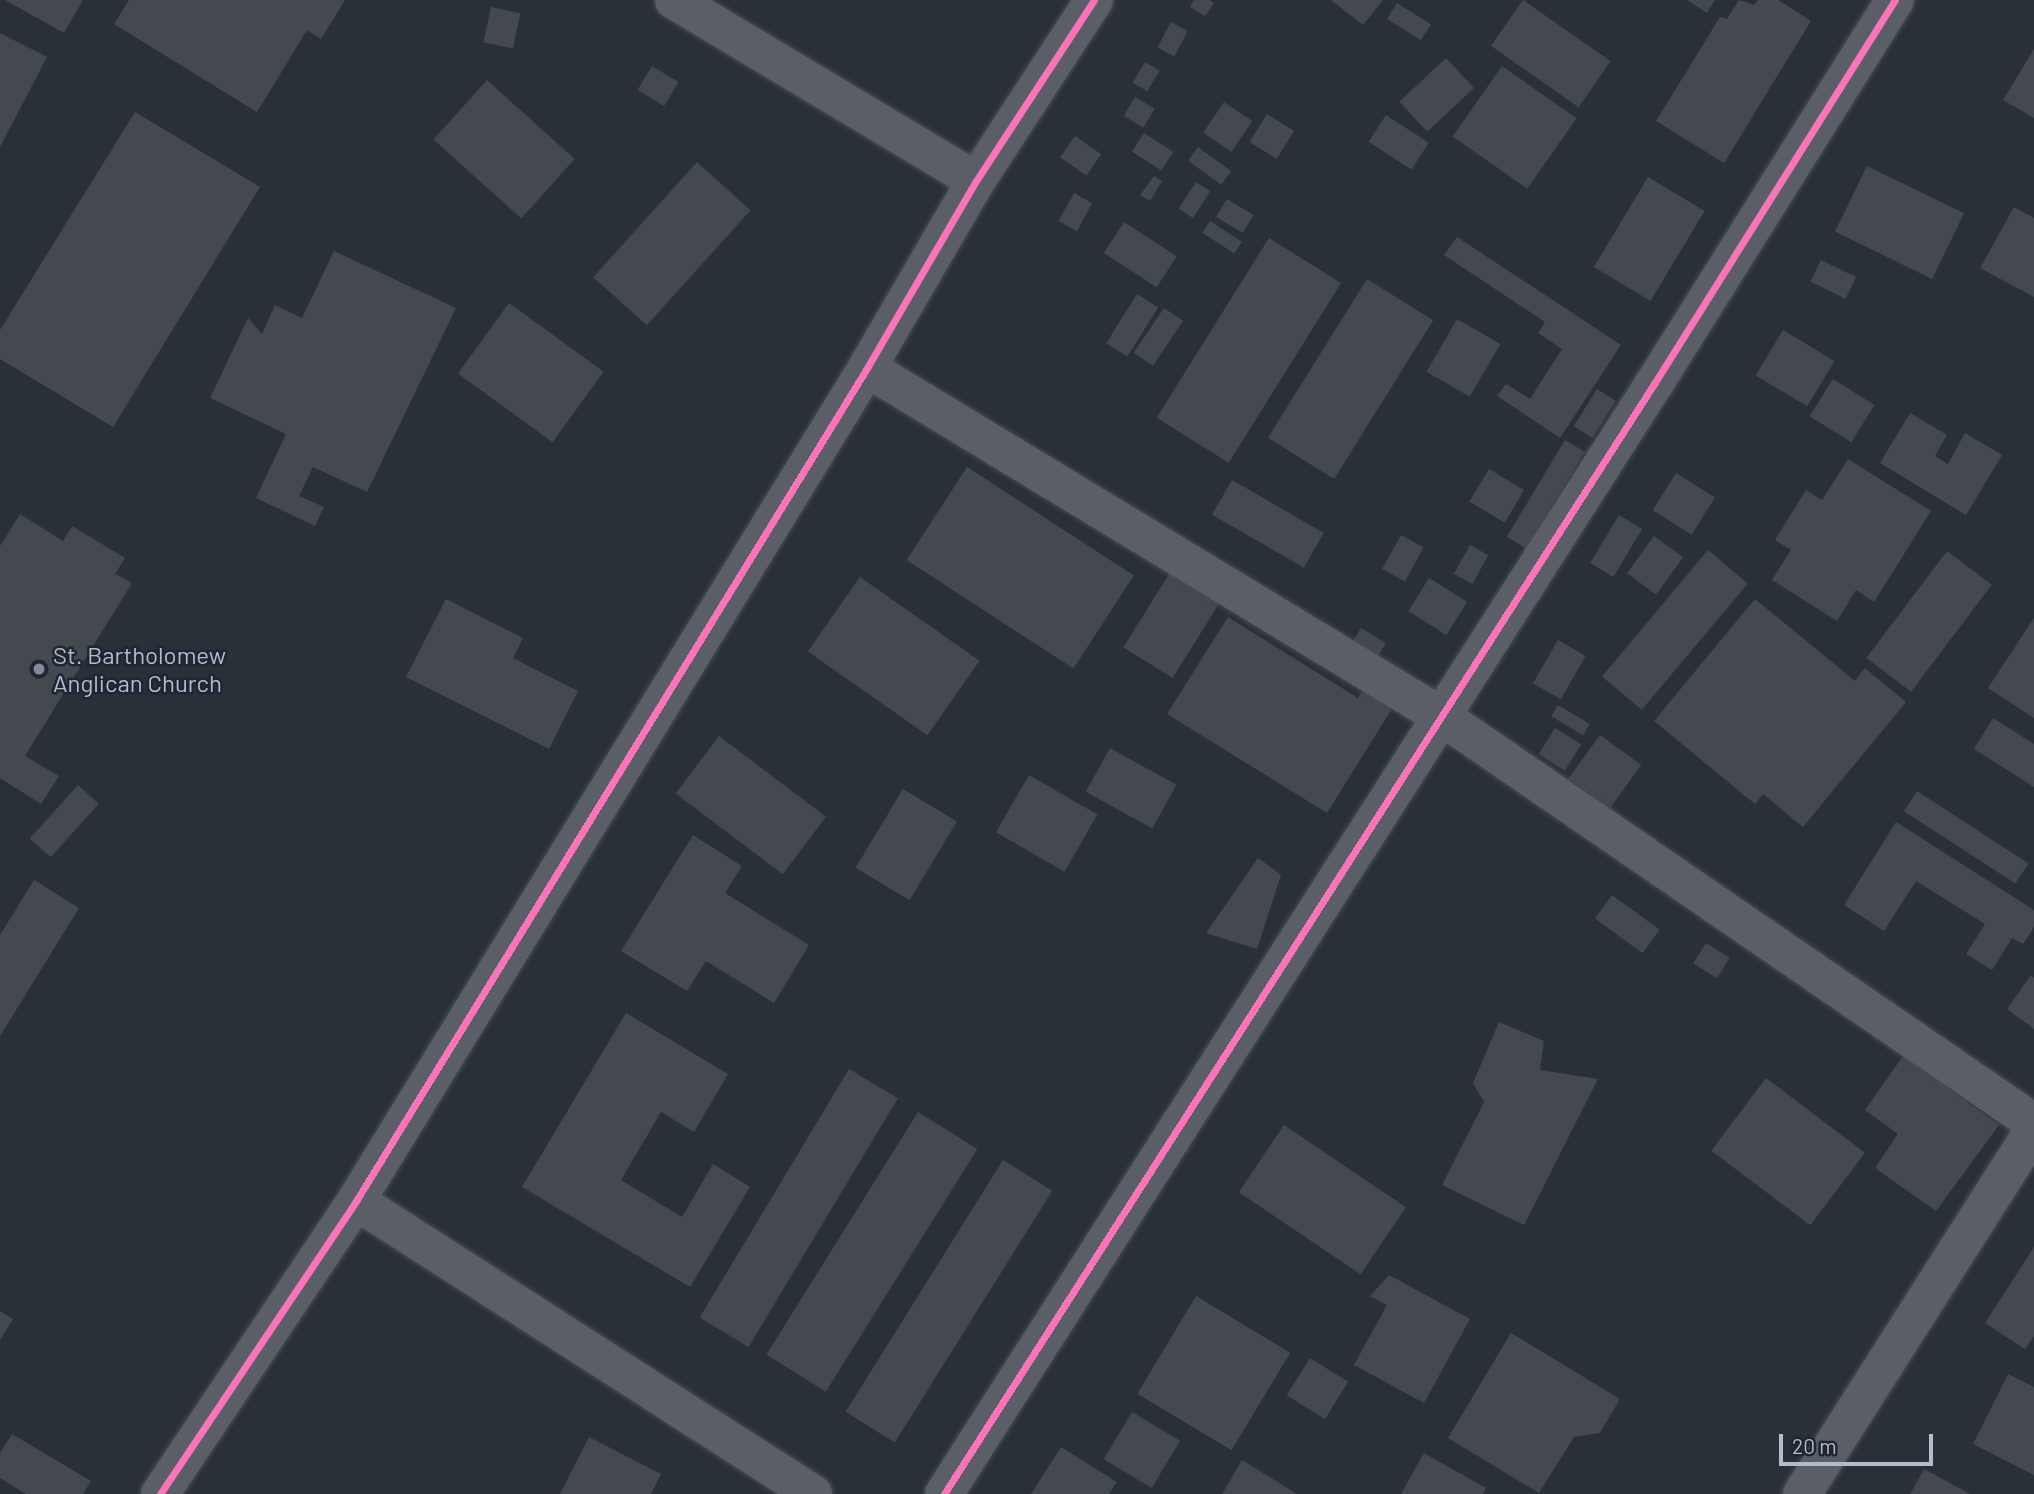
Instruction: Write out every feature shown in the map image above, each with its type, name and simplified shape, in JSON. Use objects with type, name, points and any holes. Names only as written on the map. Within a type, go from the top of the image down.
[{"type":"street","points":[[674,0],[976,181]]},
{"type":"street","points":[[160,1494],[356,1201],[867,368],[976,181],[1094,0]]},
{"type":"street","points":[[944,1494],[1895,0]]},
{"type":"street","points":[[867,368],[1440,716],[2034,1122]]},
{"type":"street","points":[[1802,1494],[2034,1130]]},
{"type":"street","points":[[356,1201],[813,1494]]},
{"type":"building","points":[[5,0],[83,0],[64,33]]},
{"type":"building","points":[[129,0],[345,0],[321,39],[307,30],[257,112],[114,24]]},
{"type":"building","points":[[1194,0],[1210,0],[1214,3],[1205,16],[1190,7]]},
{"type":"building","points":[[1331,0],[1383,0],[1363,25]]},
{"type":"building","points":[[1523,0],[1611,61],[1579,107],[1491,46]]},
{"type":"building","points":[[1687,0],[1715,0],[1707,13]]},
{"type":"building","points":[[1739,0],[1754,5],[1758,0],[1778,0],[1811,21],[1724,163],[1656,121],[1720,17],[1727,19]]},
{"type":"building","points":[[1397,3],[1431,24],[1421,40],[1387,19]]},
{"type":"building","points":[[491,7],[520,13],[513,48],[484,42]]},
{"type":"building","points":[[1171,22],[1188,31],[1174,57],[1157,48]]},
{"type":"building","points":[[0,33],[47,57],[0,147]]},
{"type":"building","points":[[2034,49],[2034,118],[2003,100]]},
{"type":"building","points":[[1446,58],[1474,88],[1427,132],[1399,102]]},
{"type":"building","points":[[1145,62],[1160,71],[1147,91],[1133,83]]},
{"type":"building","points":[[652,66],[679,82],[664,106],[638,90]]},
{"type":"building","points":[[1502,66],[1577,118],[1527,189],[1453,136]]},
{"type":"building","points":[[487,80],[575,159],[521,218],[433,139]]},
{"type":"building","points":[[1135,97],[1155,109],[1143,128],[1124,116]]},
{"type":"building","points":[[1224,102],[1252,121],[1231,152],[1203,133]]},
{"type":"building","points":[[135,112],[260,187],[113,427],[0,359],[0,330]]},
{"type":"building","points":[[1267,114],[1294,131],[1277,159],[1250,142]]},
{"type":"building","points":[[1386,115],[1429,143],[1411,170],[1369,142]]},
{"type":"building","points":[[1144,133],[1173,152],[1161,171],[1132,151]]},
{"type":"building","points":[[1075,136],[1101,154],[1086,176],[1060,157]]},
{"type":"building","points":[[1198,147],[1231,171],[1221,185],[1188,161]]},
{"type":"building","points":[[697,162],[751,210],[647,325],[593,277]]},
{"type":"building","points":[[1867,166],[1964,213],[1932,279],[1835,232]]},
{"type":"building","points":[[1154,176],[1162,181],[1150,201],[1140,195]]},
{"type":"building","points":[[1648,177],[1705,211],[1650,301],[1594,267]]},
{"type":"building","points":[[1196,182],[1210,191],[1193,218],[1179,209]]},
{"type":"building","points":[[1074,193],[1092,203],[1077,231],[1058,221]]},
{"type":"building","points":[[1227,199],[1254,215],[1243,233],[1216,217]]},
{"type":"building","points":[[2014,207],[2034,218],[2034,297],[1980,268]]},
{"type":"building","points":[[1210,221],[1242,242],[1234,253],[1202,233]]},
{"type":"building","points":[[1124,222],[1177,256],[1157,287],[1104,253]]},
{"type":"building","points":[[1457,237],[1621,345],[1560,438],[1497,396],[1506,384],[1530,399],[1562,349],[1538,333],[1545,322],[1444,255]]},
{"type":"building","points":[[1269,238],[1341,283],[1229,463],[1157,418]]},
{"type":"building","points":[[334,251],[456,308],[367,492],[313,467],[299,496],[324,507],[315,526],[256,498],[286,434],[210,398],[248,318],[262,334],[275,305],[302,318]]},
{"type":"building","points":[[1821,260],[1856,277],[1846,299],[1810,282]]},
{"type":"building","points":[[1367,279],[1433,320],[1334,479],[1268,438]]},
{"type":"building","points":[[1137,294],[1158,307],[1127,356],[1106,343]]},
{"type":"building","points":[[509,303],[604,372],[553,442],[458,373]]},
{"type":"building","points":[[1164,308],[1183,321],[1153,366],[1134,353]]},
{"type":"building","points":[[1457,319],[1500,344],[1470,397],[1426,372]]},
{"type":"building","points":[[1783,330],[1834,361],[1807,406],[1756,375]]},
{"type":"building","points":[[1833,379],[1875,405],[1851,442],[1810,416]]},
{"type":"building","points":[[1597,389],[1616,401],[1592,438],[1574,426]]},
{"type":"building","points":[[1910,413],[1947,435],[1935,456],[1948,464],[1965,433],[2002,455],[1966,515],[1880,463]]},
{"type":"building","points":[[1565,440],[1585,452],[1527,549],[1507,537]]},
{"type":"building","points":[[1848,459],[1931,511],[1874,602],[1856,590],[1837,621],[1772,580],[1791,550],[1775,540],[1806,490],[1822,500]]},
{"type":"building","points":[[967,467],[1134,575],[1073,668],[907,560]]},
{"type":"building","points":[[1489,469],[1524,490],[1505,523],[1469,502]]},
{"type":"building","points":[[1676,473],[1715,497],[1692,535],[1653,510]]},
{"type":"building","points":[[1232,480],[1324,533],[1304,568],[1212,515]]},
{"type":"building","name":"St. Bartholomew Anglican Church","points":[[20,514],[63,541],[72,526],[125,558],[115,574],[132,583],[25,756],[59,776],[41,804],[0,778],[0,546]]},
{"type":"building","points":[[1619,515],[1642,529],[1613,577],[1590,563]]},
{"type":"building","points":[[1401,535],[1424,548],[1405,582],[1382,569]]},
{"type":"building","points":[[1654,536],[1683,557],[1656,594],[1627,573]]},
{"type":"building","points":[[1470,545],[1488,555],[1472,584],[1454,574]]},
{"type":"building","points":[[1708,550],[1748,583],[1642,710],[1602,676]]},
{"type":"building","points":[[1947,551],[1992,585],[1911,692],[1866,658]]},
{"type":"building","points":[[1171,571],[1220,602],[1172,678],[1123,647]]},
{"type":"building","points":[[860,577],[980,661],[927,735],[808,652]]},
{"type":"building","points":[[1429,578],[1467,602],[1446,635],[1408,611]]},
{"type":"building","points":[[446,599],[523,638],[513,658],[578,691],[549,749],[406,677]]},
{"type":"building","points":[[1755,599],[1855,681],[1865,668],[1906,702],[1803,827],[1763,794],[1755,804],[1654,721]]},
{"type":"building","points":[[1228,617],[1358,698],[1368,681],[1398,699],[1327,813],[1167,714]]},
{"type":"building","points":[[2034,618],[2034,718],[1988,688]]},
{"type":"building","points":[[1361,628],[1386,643],[1372,666],[1347,651]]},
{"type":"building","points":[[1558,640],[1586,656],[1561,699],[1533,683]]},
{"type":"building","points":[[1558,705],[1590,724],[1583,735],[1551,716]]},
{"type":"building","points":[[1993,718],[2034,744],[2034,787],[1974,749]]},
{"type":"building","points":[[1555,728],[1581,744],[1565,771],[1539,754]]},
{"type":"building","points":[[1600,735],[1641,765],[1610,809],[1568,779]]},
{"type":"building","points":[[719,736],[826,817],[783,874],[676,794]]},
{"type":"building","points":[[1110,748],[1176,785],[1152,829],[1086,792]]},
{"type":"building","points":[[1029,775],[1097,814],[1064,872],[996,832]]},
{"type":"building","points":[[78,785],[99,804],[51,857],[30,839]]},
{"type":"building","points":[[903,789],[957,821],[910,900],[856,868]]},
{"type":"building","points":[[1917,791],[2029,863],[2015,884],[1904,811]]},
{"type":"building","points":[[1896,822],[2034,910],[2034,927],[2023,944],[2012,938],[1992,970],[1966,954],[1985,924],[1916,881],[1884,931],[1844,905]]},
{"type":"building","points":[[693,835],[742,866],[725,893],[809,945],[774,1003],[706,961],[687,991],[621,951]]},
{"type":"building","points":[[1258,858],[1281,875],[1257,949],[1206,933]]},
{"type":"building","points":[[34,880],[79,908],[0,1036],[0,935]]},
{"type":"building","points":[[1612,895],[1660,930],[1643,953],[1595,918]]},
{"type":"building","points":[[1706,943],[1730,958],[1717,978],[1693,963]]},
{"type":"building","points":[[2031,975],[2034,978],[2034,1029],[2007,1009]]},
{"type":"building","points":[[626,1013],[728,1074],[694,1132],[661,1112],[621,1180],[682,1217],[713,1164],[750,1187],[690,1287],[522,1187]]},
{"type":"building","points":[[1499,1022],[1544,1041],[1540,1070],[1598,1079],[1524,1225],[1442,1185],[1484,1102],[1473,1083]]},
{"type":"building","points":[[1903,1056],[1999,1125],[1936,1211],[1875,1168],[1898,1134],[1865,1110]]},
{"type":"building","points":[[849,1069],[898,1098],[748,1347],[700,1318]]},
{"type":"building","points":[[1766,1078],[1865,1153],[1810,1225],[1711,1151]]},
{"type":"building","points":[[918,1112],[977,1149],[826,1392],[766,1355]]},
{"type":"building","points":[[1284,1125],[1406,1207],[1361,1274],[1239,1192]]},
{"type":"building","points":[[1003,1160],[1052,1191],[895,1443],[846,1412]]},
{"type":"building","points":[[2034,1247],[2034,1336],[2025,1349],[1985,1323]]},
{"type":"building","points":[[1389,1275],[1470,1319],[1424,1403],[1354,1365],[1387,1305],[1370,1296]]},
{"type":"building","points":[[1196,1296],[1290,1353],[1232,1450],[1137,1394]]},
{"type":"building","points":[[0,1311],[13,1319],[0,1340]]},
{"type":"building","points":[[1511,1333],[1620,1399],[1600,1433],[1574,1437],[1539,1493],[1448,1438]]},
{"type":"building","points":[[1310,1358],[1348,1382],[1325,1419],[1287,1395]]},
{"type":"building","points":[[2008,1374],[2034,1387],[2034,1475],[1973,1444]]},
{"type":"building","points":[[1132,1412],[1180,1441],[1152,1488],[1104,1459]]},
{"type":"building","points":[[12,1434],[91,1481],[83,1494],[26,1494],[0,1478],[0,1453]]},
{"type":"building","points":[[589,1437],[661,1474],[651,1494],[560,1494]]},
{"type":"building","points":[[1061,1447],[1117,1482],[1109,1494],[1031,1494]]},
{"type":"building","points":[[1424,1453],[1486,1488],[1483,1494],[1401,1494]]},
{"type":"building","points":[[1242,1460],[1297,1494],[1222,1494]]},
{"type":"building","points":[[1924,1469],[1970,1494],[1910,1494]]},
{"type":"cycle path","points":[[160,1494],[356,1201],[867,368],[976,181],[1094,0]]},
{"type":"cycle path","points":[[944,1494],[1654,384],[1895,0]]},
{"type":"place","name":"St. Bartholomew Anglican Church","points":[[39,669]]}]
